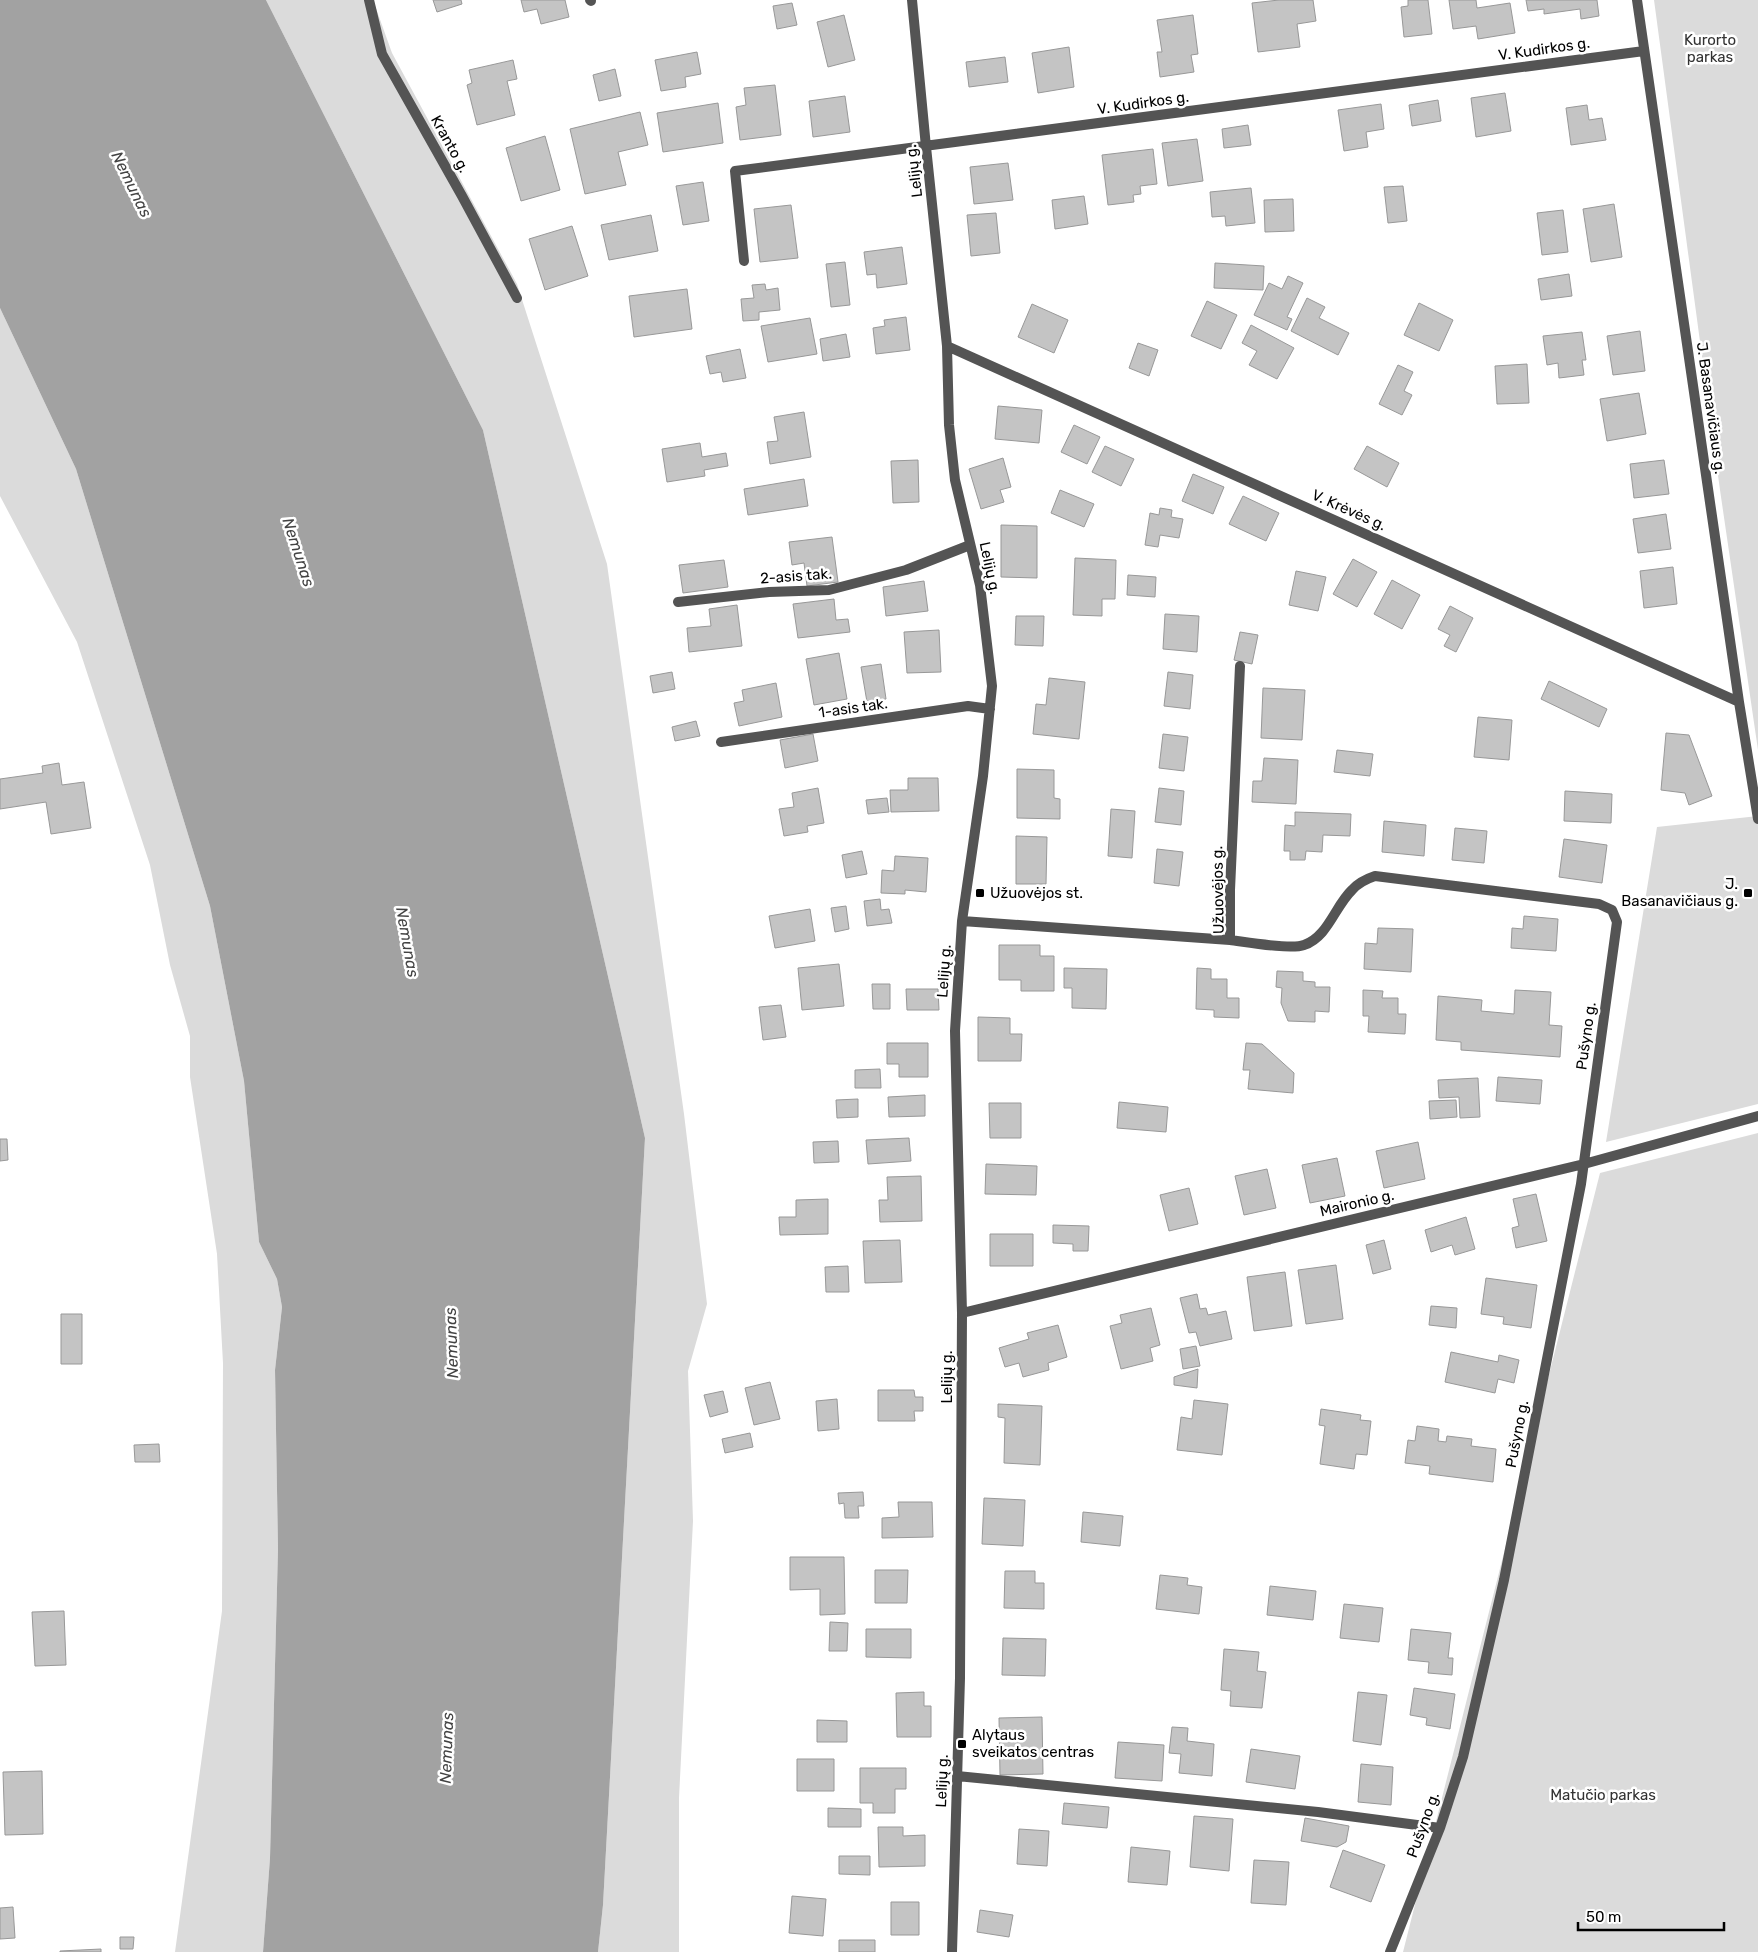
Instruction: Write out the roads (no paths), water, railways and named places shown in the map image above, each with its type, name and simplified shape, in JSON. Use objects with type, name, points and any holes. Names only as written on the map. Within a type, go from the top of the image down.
[{"type":"street","name":"Kranto g.","points":[[369,0],[382,54],[517,298]]},
{"type":"street","name":"Lelijų g.","points":[[912,0],[947,346],[949,425],[955,480],[980,585],[992,686],[983,776],[962,920],[955,1031],[962,1313],[960,1668],[952,1952]]},
{"type":"street","name":"J. Basanavičiaus g.","points":[[1637,0],[1739,702],[1758,819]]},
{"type":"street","name":"V. Kudirkos g.","points":[[744,261],[735,171],[1644,51]]},
{"type":"street","name":"V. Krėvės g.","points":[[947,346],[1739,702]]},
{"type":"street","name":"2-asis tak.","points":[[678,602],[769,592],[828,590],[906,570],[970,545]]},
{"type":"street","name":"Užuovėjos g.","points":[[1240,666],[1230,890],[1230,940],[1264,945],[1303,946],[1316,939],[1351,890],[1363,880],[1375,876],[1599,904],[1612,910]]},
{"type":"street","name":"1-asis tak.","points":[[721,742],[968,706],[990,709]]},
{"type":"street","name":"Pušyno g.","points":[[1390,1952],[1440,1828],[1463,1757],[1504,1580],[1584,1164],[1617,922],[1612,910]]},
{"type":"street","points":[[962,920],[1230,940]]},
{"type":"street","name":"Maironio g.","points":[[962,1313],[1584,1164],[1758,1116]]},
{"type":"street","points":[[957,1776],[1318,1812],[1440,1828]]},
{"type":"water","name":"Nemunas","points":[[0,0],[266,0],[483,430],[645,1138],[603,1905],[598,1952],[263,1952],[270,1858],[278,1549],[275,1370],[282,1307],[277,1279],[259,1242],[244,1081],[210,906],[76,469],[0,308]]},
{"type":"place","name":"Užuovėjos st.","points":[[980,893]]},
{"type":"place","name":"J. Basanavičiaus g.","points":[[1748,893]]},
{"type":"place","name":"Alytaus sveikatos centras","points":[[962,1744]]},
{"type":"park label","name":"Kurorto parkas","points":[[1710,48]]},
{"type":"park label","name":"Matučio parkas","points":[[1603,1795]]}]
